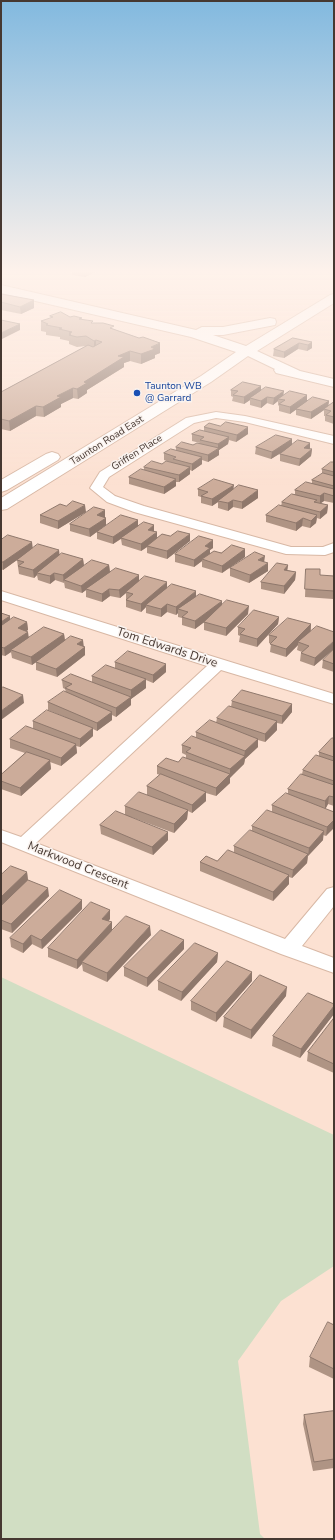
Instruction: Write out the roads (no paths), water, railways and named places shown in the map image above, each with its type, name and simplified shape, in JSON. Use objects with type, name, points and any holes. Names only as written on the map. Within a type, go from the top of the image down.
[{"type":"main road","points":[[202,342],[244,358],[334,383]]},
{"type":"main road","points":[[244,358],[256,342]]},
{"type":"main road","points":[[174,382],[244,358],[266,342]]},
{"type":"main road","points":[[244,358],[272,361],[295,373]]},
{"type":"main road","name":"Taunton Road East","points":[[1,505],[206,379],[239,368],[244,358]]},
{"type":"main road","name":"Taunton Road East","points":[[1,487],[65,449]]},
{"type":"street","name":"Griffen Place","points":[[334,440],[245,419],[216,415],[197,418],[190,420],[104,475],[96,488],[111,499],[139,509],[291,550],[325,551],[334,547]]},
{"type":"street","name":"Tom Edwards Drive","points":[[1,594],[218,664],[334,699]]},
{"type":"street","name":"Markwood Crescent","points":[[218,664],[23,845],[334,966]]},
{"type":"street","points":[[1,836],[23,845]]},
{"type":"street","points":[[288,949],[334,893]]},
{"type":"place","name":"Taunton WB @ Garrard","points":[[137,393]]}]
